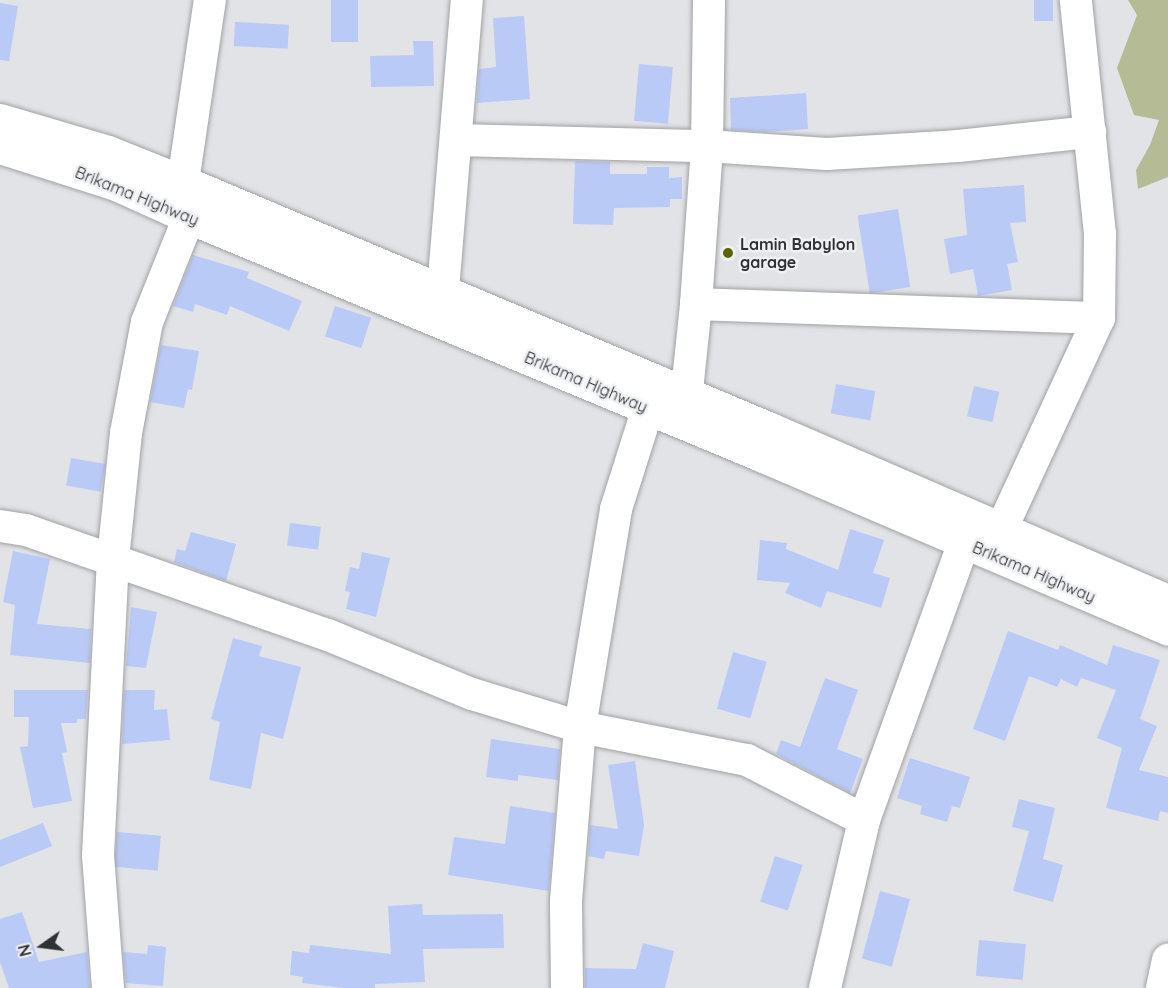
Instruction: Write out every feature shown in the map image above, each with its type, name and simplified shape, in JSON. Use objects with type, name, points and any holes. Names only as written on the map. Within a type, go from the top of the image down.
[{"type":"highway","name":"Brikama Highway","points":[[0,120],[108,152],[183,182],[443,290],[685,408],[766,442],[1001,530],[1168,601]]},
{"type":"highway","name":"Brikama Highway","points":[[0,147],[116,184],[189,217],[648,408],[685,408]]},
{"type":"highway","name":"Brikama Highway","points":[[766,442],[964,542],[1168,629]]},
{"type":"street","points":[[183,182],[210,0]]},
{"type":"street","points":[[443,290],[467,0]]},
{"type":"street","points":[[685,408],[696,304],[706,146],[710,0]]},
{"type":"street","points":[[1001,530],[1099,318],[1100,234],[1076,0]]},
{"type":"street","points":[[456,140],[706,146],[827,154],[958,146],[1090,132]]},
{"type":"street","points":[[108,988],[98,855],[113,559],[126,433],[147,322],[189,217]]},
{"type":"street","points":[[696,304],[1099,318]]},
{"type":"street","points":[[567,988],[566,902],[580,727],[616,509],[648,408]]},
{"type":"street","points":[[0,526],[26,530],[328,634],[472,694],[580,727],[747,760],[864,820]]},
{"type":"street","points":[[825,988],[864,820],[964,542]]},
{"type":"street","points":[[1162,988],[1168,960]]},
{"type":"green space","points":[[1128,0],[1168,0],[1168,177],[1138,189],[1136,170],[1150,145],[1159,120],[1134,115],[1117,68],[1137,15]]},
{"type":"building","points":[[331,0],[358,0],[358,42],[331,42]]},
{"type":"building","points":[[1034,0],[1053,0],[1053,21],[1034,21]]},
{"type":"building","points":[[0,3],[18,6],[9,61],[0,60]]},
{"type":"building","points":[[524,16],[530,99],[477,103],[479,69],[496,67],[493,18]]},
{"type":"building","points":[[235,22],[289,25],[288,49],[234,46]]},
{"type":"building","points":[[413,41],[433,41],[434,86],[371,87],[370,56],[414,55]]},
{"type":"building","points":[[639,64],[673,67],[668,124],[634,121]]},
{"type":"building","points":[[806,93],[808,129],[764,132],[731,130],[730,98]]},
{"type":"building","points":[[575,161],[610,162],[610,174],[647,174],[647,167],[669,167],[669,178],[682,177],[682,199],[670,199],[670,207],[614,208],[613,225],[573,224]]},
{"type":"building","points":[[1024,185],[1026,222],[1010,223],[1018,262],[1007,264],[1012,290],[978,296],[973,269],[950,274],[944,239],[967,235],[963,189]]},
{"type":"building","points":[[898,209],[910,287],[870,293],[858,215]]},
{"type":"building","points":[[193,255],[249,272],[247,278],[302,301],[289,331],[230,306],[227,315],[195,304],[193,312],[173,306]]},
{"type":"building","points":[[335,306],[371,318],[361,348],[325,336]]},
{"type":"building","points":[[161,345],[199,351],[192,390],[188,389],[184,408],[150,402]]},
{"type":"building","points":[[836,384],[875,391],[870,420],[831,414]]},
{"type":"building","points":[[974,386],[999,392],[992,422],[967,416]]},
{"type":"building","points":[[71,458],[105,464],[101,492],[66,486]]},
{"type":"building","points":[[290,523],[321,527],[318,550],[287,546]]},
{"type":"building","points":[[850,529],[884,540],[873,573],[890,578],[881,608],[827,591],[821,608],[785,593],[790,583],[757,580],[760,540],[787,543],[786,549],[838,570]]},
{"type":"building","points":[[191,532],[236,544],[226,581],[174,562],[177,549],[185,551]]},
{"type":"building","points":[[13,551],[50,559],[37,624],[91,629],[90,663],[10,655],[15,605],[3,602]]},
{"type":"building","points":[[362,552],[390,558],[376,617],[346,609],[350,592],[345,591],[350,567],[359,569]]},
{"type":"building","points":[[131,607],[157,612],[146,668],[126,666]]},
{"type":"building","points":[[1008,631],[1058,650],[1060,645],[1107,665],[1113,645],[1160,660],[1140,719],[1157,726],[1139,770],[1168,777],[1168,813],[1160,811],[1158,821],[1106,808],[1122,748],[1097,738],[1116,690],[1081,678],[1077,687],[1061,679],[1057,687],[1029,676],[1005,741],[973,729]]},
{"type":"building","points":[[233,638],[262,646],[259,656],[301,667],[283,739],[261,733],[251,789],[209,780],[220,722],[211,719]]},
{"type":"building","points":[[733,652],[767,662],[750,718],[717,709]]},
{"type":"building","points":[[825,678],[858,690],[837,749],[863,759],[850,793],[776,754],[781,740],[800,747]]},
{"type":"building","points":[[14,690],[88,690],[86,719],[77,719],[77,723],[61,723],[67,752],[62,753],[72,801],[33,808],[20,747],[28,746],[29,717],[14,717]]},
{"type":"building","points":[[124,690],[155,690],[154,710],[167,709],[170,740],[122,744]]},
{"type":"building","points":[[491,739],[560,749],[558,780],[518,775],[518,781],[486,777]]},
{"type":"building","points":[[910,758],[970,777],[960,808],[952,806],[947,822],[920,814],[922,806],[897,798]]},
{"type":"building","points":[[635,761],[644,825],[639,856],[606,851],[604,859],[588,856],[590,825],[618,829],[608,765]]},
{"type":"building","points":[[1019,799],[1055,808],[1043,859],[1063,865],[1053,902],[1013,891],[1029,831],[1012,827]]},
{"type":"building","points":[[510,806],[555,813],[549,891],[448,875],[454,837],[505,844]]},
{"type":"building","points":[[43,823],[52,846],[0,867],[0,840]]},
{"type":"building","points":[[117,832],[161,836],[158,871],[114,867]]},
{"type":"building","points":[[775,856],[803,865],[788,911],[760,902]]},
{"type":"building","points":[[880,891],[910,899],[892,967],[862,959]]},
{"type":"building","points":[[422,904],[423,915],[503,914],[504,948],[423,949],[425,982],[375,984],[375,988],[344,988],[302,983],[303,977],[290,975],[292,951],[309,953],[310,945],[391,954],[388,906]]},
{"type":"building","points":[[22,912],[39,962],[87,952],[90,988],[9,988],[0,962],[0,919]]},
{"type":"building","points":[[979,940],[1026,944],[1023,980],[976,976]]},
{"type":"building","points":[[643,943],[674,951],[665,988],[585,988],[585,968],[636,969]]},
{"type":"building","points":[[148,945],[166,947],[163,986],[126,983],[123,952],[147,954]]},
{"type":"place","name":"Lamin Babylon garage","points":[[728,253]]}]
